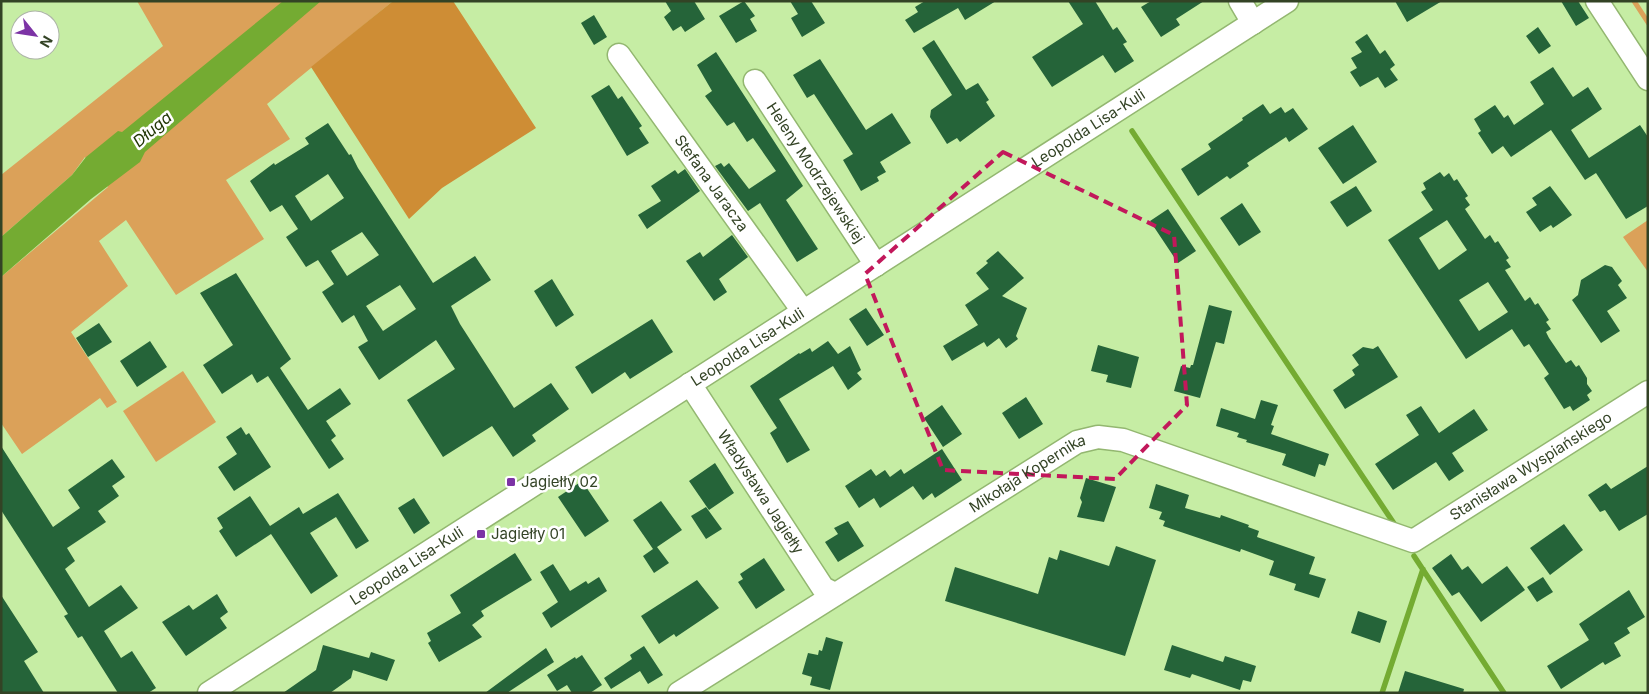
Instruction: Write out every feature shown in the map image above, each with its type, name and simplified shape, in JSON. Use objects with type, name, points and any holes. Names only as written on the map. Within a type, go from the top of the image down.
[{"type":"street","points":[[1240,1],[1253,23]]},
{"type":"street","name":"Leopolda Lisa-Kuli","points":[[208,693],[1287,1]]},
{"type":"street","points":[[1597,1],[1648,80]]},
{"type":"street","name":"Stefana Jaracza","points":[[619,55],[804,311]]},
{"type":"street","name":"Heleny Modrzejewskiej","points":[[755,81],[876,265]]},
{"type":"street","name":"Władysława Jagiełły","points":[[690,384],[823,588],[835,594]]},
{"type":"street","name":"Stanisława Wyspiańskiego","points":[[1413,541],[1648,392]]},
{"type":"street","name":"Mikołaja Kopernika","points":[[679,693],[1071,445],[1098,437],[1122,440],[1413,541]]},
{"type":"highlighted area","points":[[1003,152],[1174,235],[1187,405],[1115,479],[943,470],[865,274]]},
{"type":"shaded area","points":[[137,1],[393,1],[267,104],[290,139],[226,180],[264,239],[176,295],[126,220],[99,241],[128,286],[71,332],[117,402],[107,408],[100,398],[22,454],[1,423],[1,277],[108,187],[85,157],[72,175],[1,237],[1,175],[163,46]]},
{"type":"shaded area","points":[[393,1],[453,1],[536,128],[442,188],[409,219],[311,67]]},
{"type":"shaded area","points":[[1631,1],[1637,1],[1648,18],[1648,27]]},
{"type":"shaded area","points":[[1648,220],[1648,272],[1623,237]]},
{"type":"shaded area","points":[[183,371],[216,422],[156,462],[123,411]]},
{"type":"water","name":"Długa","points":[[283,1],[321,1],[145,152],[140,162],[91,199],[1,277],[1,237],[72,175],[86,157],[118,131],[122,132]]},
{"type":"building","points":[[665,1],[694,1],[705,19],[685,32],[681,26],[673,31],[664,17],[671,11]]},
{"type":"building","points":[[744,1],[755,16],[750,19],[757,31],[736,43],[719,16]]},
{"type":"building","points":[[790,1],[811,1],[825,23],[802,37],[791,18],[798,14]]},
{"type":"building","points":[[925,1],[996,1],[965,20],[958,8],[914,33],[905,20],[918,12],[915,7]]},
{"type":"building","points":[[1068,1],[1095,1],[1113,30],[1117,27],[1127,42],[1123,44],[1134,61],[1115,73],[1103,55],[1052,87],[1032,57],[1083,24]]},
{"type":"building","points":[[1151,1],[1204,1],[1176,19],[1180,25],[1161,37],[1141,7]]},
{"type":"building","points":[[1395,1],[1442,1],[1407,22]]},
{"type":"building","points":[[1561,1],[1578,1],[1589,18],[1576,26]]},
{"type":"building","points":[[594,15],[607,37],[594,45],[581,23]]},
{"type":"building","points":[[1538,27],[1551,46],[1539,54],[1526,36]]},
{"type":"building","points":[[1367,34],[1380,54],[1385,50],[1395,65],[1390,69],[1398,80],[1385,88],[1378,77],[1360,87],[1350,72],[1357,68],[1351,58],[1362,52],[1355,42]]},
{"type":"building","points":[[934,40],[966,90],[978,83],[989,100],[986,102],[995,116],[960,142],[957,138],[947,144],[930,117],[931,110],[952,95],[922,48]]},
{"type":"building","points":[[716,52],[803,186],[786,200],[818,249],[797,262],[760,203],[748,211],[715,166],[721,163],[724,167],[729,163],[749,189],[776,171],[753,138],[747,142],[734,122],[727,126],[705,96],[712,91],[697,65]]},
{"type":"building","points":[[820,59],[866,130],[892,113],[911,143],[880,162],[886,172],[877,177],[879,181],[861,191],[843,160],[853,154],[814,94],[807,98],[793,75]]},
{"type":"building","points":[[1553,67],[1573,97],[1588,87],[1602,109],[1571,130],[1589,158],[1640,125],[1648,137],[1648,206],[1626,219],[1596,173],[1585,180],[1551,130],[1511,157],[1503,146],[1492,154],[1478,133],[1481,131],[1474,119],[1495,105],[1504,118],[1508,115],[1514,125],[1544,104],[1530,82]]},
{"type":"building","points":[[609,85],[618,99],[622,96],[642,126],[639,128],[649,143],[627,156],[591,96]]},
{"type":"building","points":[[1263,104],[1270,114],[1281,107],[1285,113],[1293,108],[1308,129],[1289,142],[1286,137],[1247,163],[1249,166],[1230,179],[1227,176],[1198,196],[1181,169],[1211,149],[1208,144]]},
{"type":"building","points":[[328,123],[349,155],[351,154],[358,168],[433,283],[475,256],[491,280],[451,306],[460,324],[514,408],[551,383],[569,409],[532,435],[536,441],[513,457],[492,426],[443,457],[407,400],[455,369],[436,340],[379,380],[358,347],[368,341],[354,315],[342,323],[322,292],[334,284],[318,260],[306,267],[286,237],[298,229],[282,205],[270,212],[250,181],[274,163],[275,165],[309,144],[305,138]],"holes":[[[328,174],[344,198],[311,221],[295,196]],[[362,232],[379,255],[347,276],[331,251]],[[400,285],[416,309],[383,331],[366,306]]]},
{"type":"building","points":[[1353,125],[1377,162],[1343,184],[1318,148]]},
{"type":"building","points":[[685,169],[700,191],[647,229],[638,215],[661,201],[651,186],[675,170],[678,174]]},
{"type":"building","points":[[1440,172],[1444,177],[1449,173],[1454,181],[1457,179],[1468,196],[1465,198],[1470,205],[1465,209],[1485,239],[1490,235],[1495,243],[1498,241],[1509,258],[1506,260],[1511,267],[1505,270],[1525,301],[1530,297],[1535,305],[1538,303],[1549,320],[1546,322],[1551,329],[1546,332],[1549,338],[1566,363],[1571,360],[1576,367],[1579,365],[1587,378],[1587,384],[1592,391],[1587,395],[1590,400],[1573,411],[1570,406],[1564,409],[1544,378],[1549,374],[1529,344],[1524,347],[1512,329],[1466,359],[1388,240],[1433,210],[1421,192],[1426,189],[1423,183]],"holes":[[[1447,220],[1467,250],[1439,270],[1419,238]],[[1488,282],[1508,312],[1479,331],[1459,300]]]},
{"type":"building","points":[[1356,186],[1372,211],[1347,227],[1330,202]]},
{"type":"building","points":[[1550,186],[1572,215],[1553,228],[1551,225],[1540,232],[1526,212],[1537,205],[1532,198]]},
{"type":"building","points":[[1242,203],[1261,232],[1239,246],[1220,218]]},
{"type":"building","points":[[1168,209],[1196,251],[1178,263],[1150,221]]},
{"type":"building","points":[[732,235],[748,257],[719,279],[727,292],[714,301],[686,261],[700,252],[703,257]]},
{"type":"building","points":[[998,251],[1024,278],[1002,296],[1027,308],[1016,336],[1018,339],[1006,348],[999,338],[987,347],[984,342],[952,361],[943,346],[978,325],[965,305],[989,289],[976,273]]},
{"type":"building","points":[[1605,265],[1612,267],[1622,281],[1618,285],[1627,298],[1607,311],[1620,331],[1601,343],[1572,300],[1578,295],[1581,280]]},
{"type":"building","points":[[236,273],[291,359],[280,368],[308,410],[340,388],[351,404],[326,421],[336,436],[331,440],[344,459],[329,469],[268,376],[257,383],[252,374],[222,394],[203,365],[233,345],[200,293]]},
{"type":"building","points":[[552,279],[574,315],[556,327],[534,291]]},
{"type":"building","points":[[1209,305],[1232,311],[1224,344],[1216,342],[1200,398],[1174,391],[1181,366],[1190,368],[1193,365]]},
{"type":"building","points":[[866,308],[884,335],[867,346],[849,319]]},
{"type":"building","points":[[652,319],[673,352],[630,379],[625,372],[592,394],[575,367]]},
{"type":"building","points":[[99,323],[112,342],[88,357],[76,338]]},
{"type":"building","points":[[150,341],[167,367],[137,387],[120,361]]},
{"type":"building","points":[[828,341],[838,354],[850,346],[861,370],[857,373],[862,379],[848,390],[833,366],[779,399],[810,450],[787,463],[770,433],[777,428],[750,386],[799,353],[810,348],[812,352]]},
{"type":"building","points":[[1098,345],[1139,357],[1131,388],[1106,382],[1108,375],[1091,371]]},
{"type":"building","points":[[1378,346],[1398,377],[1345,409],[1333,390],[1355,375],[1352,370],[1359,365],[1352,355],[1363,347],[1373,349]]},
{"type":"building","points":[[1026,397],[1043,424],[1019,439],[1002,413]]},
{"type":"building","points":[[1261,400],[1278,405],[1271,425],[1274,426],[1271,434],[1329,454],[1325,466],[1319,464],[1315,477],[1282,465],[1286,454],[1246,442],[1247,440],[1237,437],[1239,433],[1216,426],[1221,408],[1255,419]]},
{"type":"building","points":[[942,405],[962,434],[943,447],[924,418]]},
{"type":"building","points":[[1421,406],[1439,433],[1474,409],[1488,430],[1452,453],[1464,471],[1449,481],[1436,462],[1393,490],[1375,464],[1419,435],[1406,415]]},
{"type":"building","points":[[241,427],[246,435],[249,433],[271,467],[234,491],[218,467],[237,454],[226,437]]},
{"type":"building","points":[[1,446],[53,527],[80,508],[68,490],[112,459],[125,477],[112,486],[119,496],[98,511],[106,522],[67,548],[75,561],[65,569],[89,607],[121,585],[138,608],[104,631],[121,658],[132,651],[156,688],[148,693],[118,693],[82,636],[78,638],[64,616],[68,614],[1,510]]},
{"type":"building","points":[[942,449],[962,480],[935,498],[932,493],[923,500],[913,486],[880,508],[874,498],[859,508],[845,486],[871,469],[876,476],[885,470],[890,477],[901,469],[904,474]]},
{"type":"building","points":[[715,463],[734,493],[709,510],[689,481]]},
{"type":"building","points":[[1648,466],[1648,514],[1619,531],[1605,510],[1600,512],[1588,495],[1606,483],[1611,489]]},
{"type":"building","points":[[1086,478],[1116,487],[1104,522],[1077,517]]},
{"type":"building","points":[[582,481],[609,521],[585,537],[558,497]]},
{"type":"building","points":[[1156,484],[1189,495],[1185,508],[1220,518],[1221,515],[1249,525],[1248,527],[1259,531],[1257,537],[1315,557],[1309,574],[1326,579],[1319,598],[1294,590],[1296,584],[1269,575],[1274,561],[1241,549],[1240,552],[1163,526],[1165,521],[1159,519],[1162,512],[1149,508]]},
{"type":"building","points":[[338,493],[369,541],[356,549],[336,517],[310,533],[338,576],[311,594],[271,534],[236,557],[219,531],[223,528],[217,518],[250,496],[270,526],[299,507],[303,514]]},
{"type":"building","points":[[414,498],[430,523],[414,534],[398,508]]},
{"type":"building","points":[[661,501],[682,530],[657,547],[669,563],[654,573],[643,556],[653,549],[633,520]]},
{"type":"building","points":[[706,507],[722,529],[706,539],[691,516]]},
{"type":"building","points":[[848,521],[864,546],[838,562],[825,542],[838,534],[834,528]]},
{"type":"building","points":[[1564,524],[1583,550],[1550,575],[1530,548]]},
{"type":"building","points":[[1116,546],[1156,560],[1125,656],[945,601],[955,567],[1038,594],[1049,557],[1057,560],[1060,550],[1109,566]]},
{"type":"building","points":[[515,553],[532,580],[481,611],[484,616],[472,625],[482,637],[439,662],[428,643],[431,641],[427,633],[461,613],[450,595]]},
{"type":"building","points":[[1451,554],[1462,570],[1468,566],[1482,584],[1507,566],[1525,590],[1481,622],[1459,592],[1452,596],[1432,568]]},
{"type":"building","points":[[764,558],[785,590],[756,609],[738,582],[743,579],[740,574]]},
{"type":"building","points":[[553,564],[570,591],[586,581],[588,584],[599,577],[607,591],[551,628],[542,613],[558,602],[540,572]]},
{"type":"building","points":[[1543,577],[1553,592],[1537,602],[1527,587]]},
{"type":"building","points":[[697,580],[719,608],[676,637],[674,634],[659,644],[641,616]]},
{"type":"building","points":[[1629,590],[1645,617],[1627,628],[1630,633],[1614,643],[1621,656],[1605,665],[1603,662],[1561,689],[1547,666],[1589,640],[1579,624]]},
{"type":"building","points":[[217,594],[228,612],[220,618],[227,628],[186,656],[162,622],[189,605],[193,610]]},
{"type":"building","points":[[1,595],[38,652],[24,661],[44,693],[1,693]]},
{"type":"building","points":[[1358,611],[1387,621],[1380,643],[1351,633]]},
{"type":"building","points":[[826,637],[843,642],[830,690],[810,685],[812,677],[802,674],[808,653],[818,655],[819,650],[822,651]]},
{"type":"building","points":[[323,645],[369,658],[371,652],[395,660],[387,681],[353,670],[351,678],[330,693],[283,693],[316,670]]},
{"type":"building","points":[[1172,645],[1223,662],[1225,656],[1256,666],[1251,682],[1243,680],[1240,690],[1192,674],[1190,678],[1164,670]]},
{"type":"building","points":[[644,646],[663,675],[648,684],[640,671],[611,689],[604,678],[632,659],[630,655]]},
{"type":"building","points":[[546,648],[554,662],[507,693],[485,693]]},
{"type":"building","points":[[582,655],[602,685],[590,693],[572,693],[567,685],[557,691],[547,675],[575,657],[576,659]]},
{"type":"building","points":[[1405,671],[1464,689],[1463,693],[1398,693]]},
{"type":"waterway","points":[[1132,131],[1397,528]]},
{"type":"waterway","points":[[1414,556],[1504,693]]},
{"type":"waterway","points":[[1382,693],[1423,569]]},
{"type":"place","name":"Jagiełły 02","points":[[511,482]]},
{"type":"place","name":"Jagiełły 01","points":[[481,534]]}]
